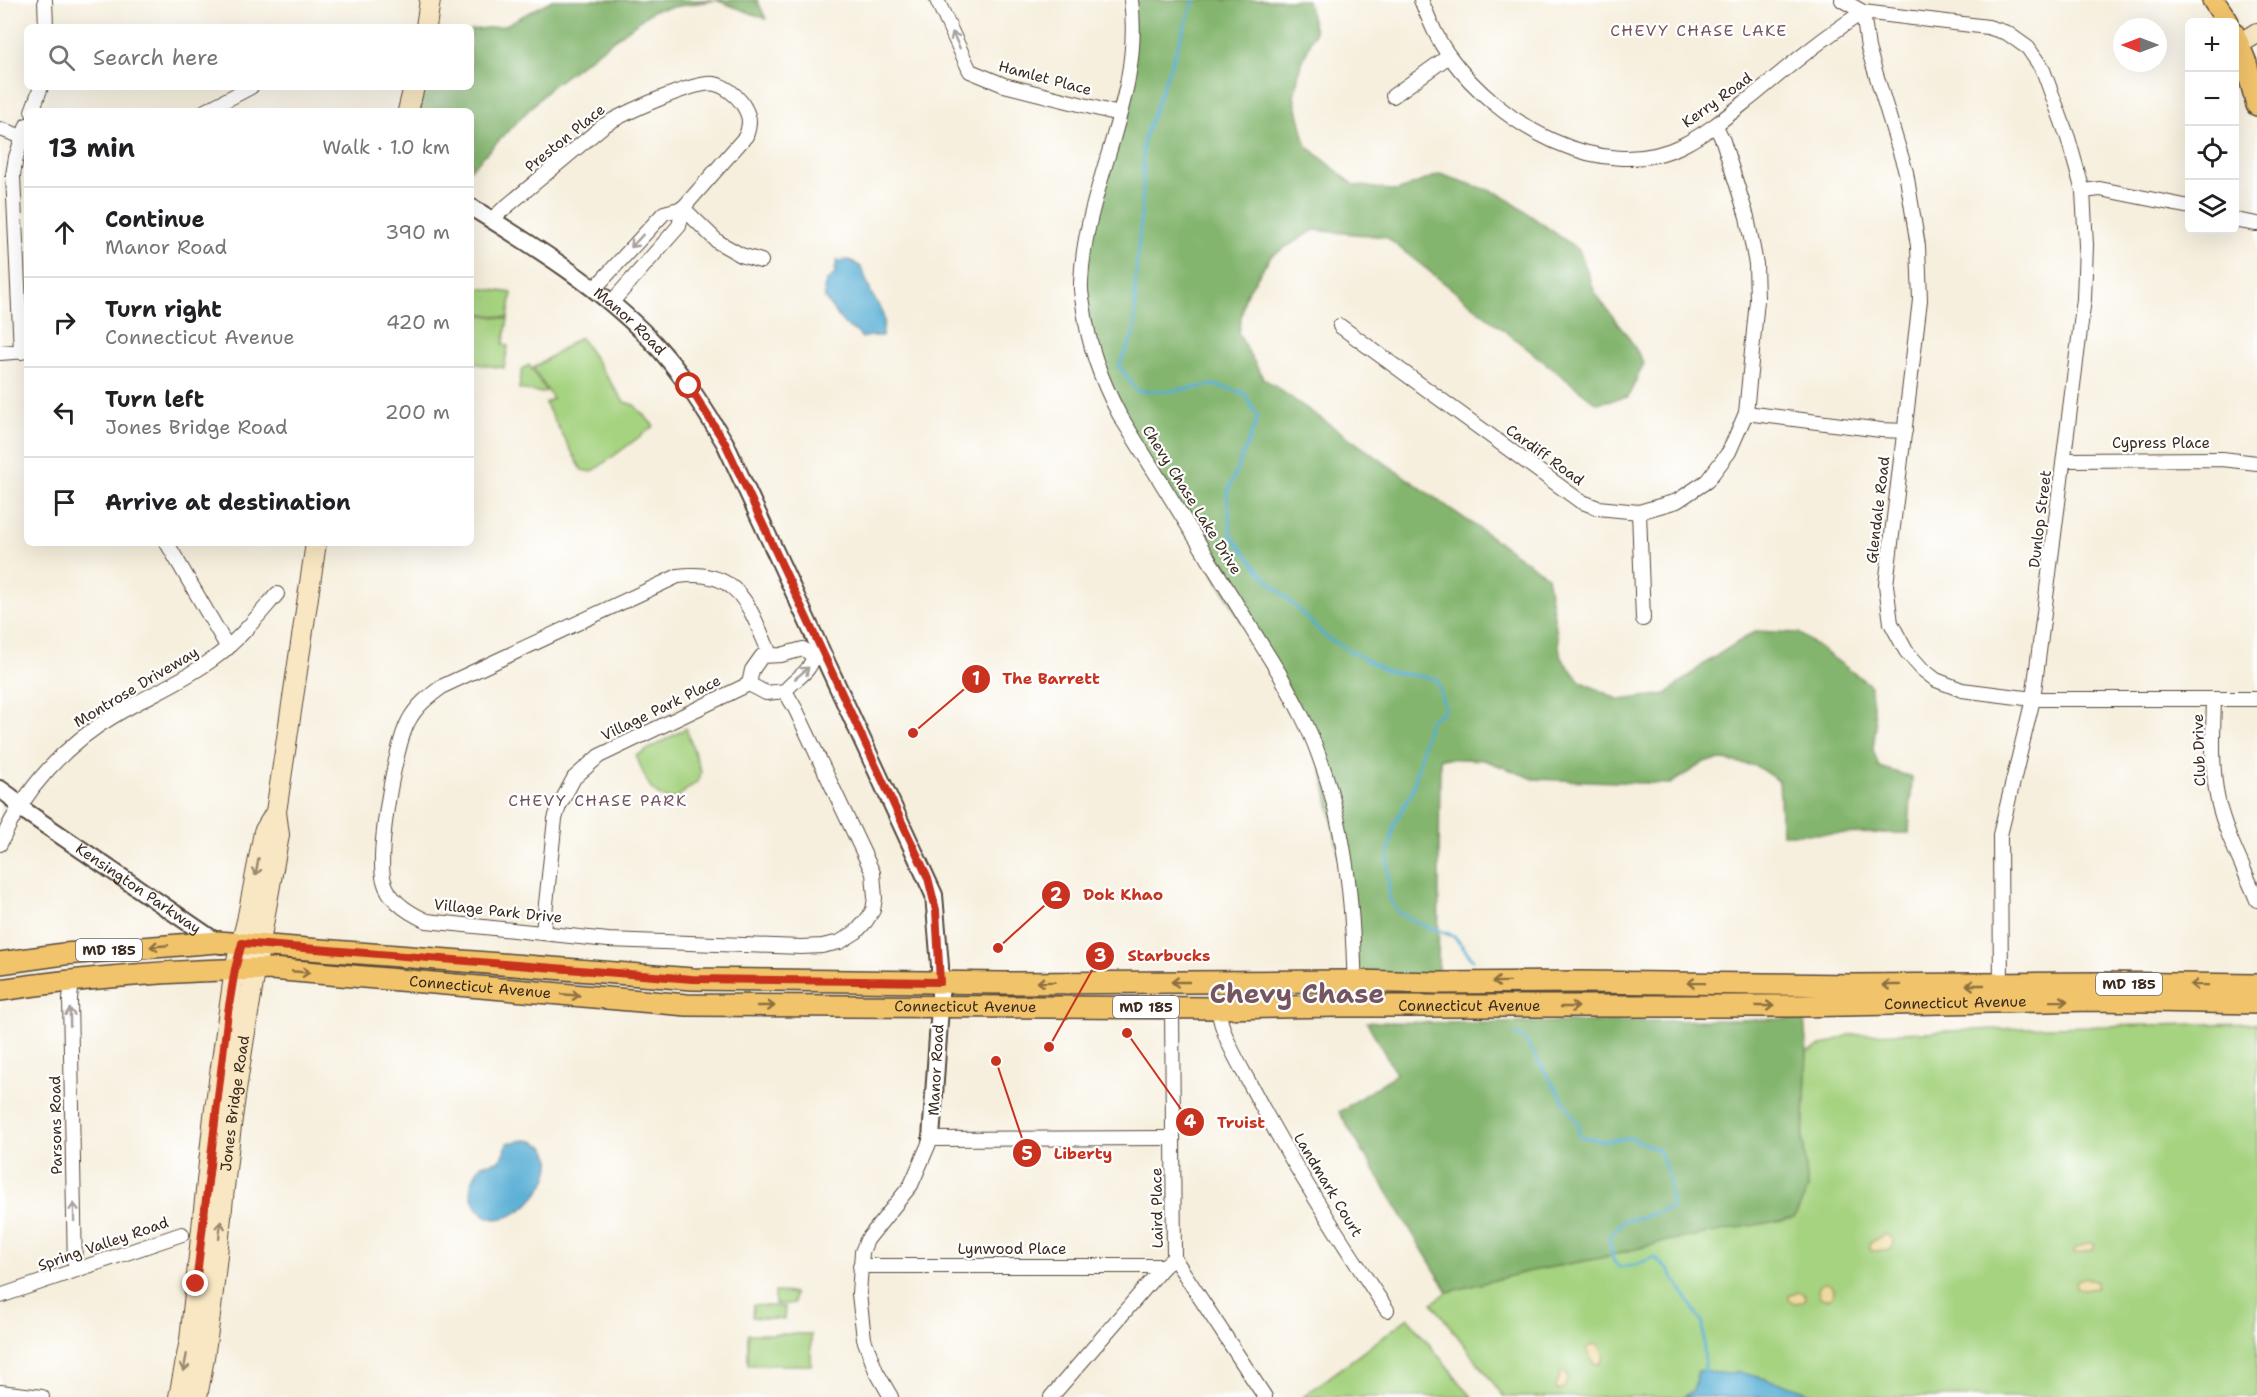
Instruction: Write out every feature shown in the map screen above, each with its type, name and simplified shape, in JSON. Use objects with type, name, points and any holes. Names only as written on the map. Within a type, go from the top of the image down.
[{"type":"main road","points":[[426,24],[430,0]]},
{"type":"main road","points":[[2212,0],[2225,18]]},
{"type":"main road","points":[[2244,37],[2257,105]]},
{"type":"main road","points":[[409,108],[413,90]]},
{"type":"main road","name":"Jones Bridge Road","points":[[179,1397],[190,1340],[214,1116],[243,953],[279,835],[276,813],[316,546]]},
{"type":"main road","name":"Connecticut Avenue","points":[[0,963],[64,954],[218,942],[243,953],[256,969],[687,1005],[1218,1008],[1796,1006],[2001,994],[2097,983],[2257,986]]},
{"type":"main road","name":"Connecticut Avenue","points":[[0,990],[243,953],[692,979],[940,982],[1568,982],[2001,994],[2093,1000],[2257,1003]]},
{"type":"main road","name":"Jones Bridge Road","points":[[197,1397],[208,1343],[232,1118],[256,969]]},
{"type":"street","points":[[45,0],[46,24]]},
{"type":"street","name":"Hamlet Place","points":[[937,0],[970,70],[1004,85],[1119,114]]},
{"type":"street","name":"Chevy Chase Lake Drive","points":[[1131,0],[1132,52],[1127,87],[1086,238],[1080,284],[1087,331],[1101,380],[1119,414],[1279,673],[1319,754],[1337,814],[1349,873],[1354,929],[1355,1006]]},
{"type":"street","name":"Kerry Road","points":[[1421,0],[1449,56],[1482,93],[1513,119],[1549,139],[1580,151],[1618,158],[1652,155],[1681,146],[1716,126],[1832,31],[1863,12]]},
{"type":"street","points":[[1842,0],[1863,12]]},
{"type":"street","name":"Dunlop Street","points":[[1863,12],[1988,27],[2007,33],[2028,48],[2043,70],[2068,138],[2083,191],[2086,244],[2084,299],[2064,460],[2033,699],[2000,835],[2001,994]]},
{"type":"street","name":"Glendale Road","points":[[1863,12],[1868,48],[1906,172],[1918,246],[1920,300],[1886,585],[1891,623],[1906,651],[1922,669],[1936,680],[1962,690],[2033,699],[2257,699]]},
{"type":"street","points":[[1393,96],[1449,56]]},
{"type":"street","name":"Preston Place","points":[[492,220],[603,126],[619,116],[699,84],[715,84],[729,90],[749,115],[750,125],[746,136],[683,208],[679,226],[611,303]]},
{"type":"street","points":[[33,108],[40,90]]},
{"type":"street","points":[[211,108],[246,90]]},
{"type":"street","name":"Cardiff Road","points":[[1340,326],[1580,501],[1598,508],[1639,512],[1677,501],[1707,481],[1729,452],[1746,413],[1758,300],[1756,264],[1747,217],[1716,126]]},
{"type":"street","points":[[0,129],[24,131]]},
{"type":"street","points":[[0,353],[24,352],[13,175],[24,134]]},
{"type":"street","points":[[2083,191],[2100,189],[2185,206]]},
{"type":"street","points":[[683,208],[718,242],[741,255],[761,261]]},
{"type":"street","name":"Preston Place","points":[[594,289],[663,213],[683,208]]},
{"type":"street","name":"Manor Road","points":[[474,209],[594,289],[611,303],[652,341],[689,386],[725,443],[818,654],[934,895],[940,1007],[932,1139],[911,1185],[867,1240],[860,1266],[860,1318],[868,1353],[891,1397]]},
{"type":"street","points":[[2239,221],[2257,224]]},
{"type":"street","points":[[1746,413],[1905,431]]},
{"type":"street","name":"Cypress Place","points":[[2064,460],[2222,459],[2257,463]]},
{"type":"street","points":[[1639,512],[1643,619]]},
{"type":"street","points":[[169,546],[228,648]]},
{"type":"street","name":"Village Park Drive","points":[[770,654],[742,598],[728,582],[703,574],[678,576],[443,686],[424,700],[414,712],[402,734],[390,793],[380,862],[384,884],[396,901],[411,914],[427,921],[618,940],[801,947],[840,942],[856,932],[873,910],[875,898],[873,873],[785,691]]},
{"type":"street","name":"Montrose Driveway","points":[[0,844],[19,807],[43,774],[90,731],[191,674],[228,648],[277,594]]},
{"type":"street","points":[[803,649],[818,654],[808,670],[793,681],[785,691],[766,693],[749,684],[752,670],[762,656],[781,655],[803,649]]},
{"type":"street","name":"Village Park Place","points":[[543,932],[555,819],[559,806],[574,778],[599,756],[749,684]]},
{"type":"street","name":"Club Drive","points":[[2214,700],[2213,755],[2218,801],[2257,900]]},
{"type":"street","name":"Kensington Parkway","points":[[0,789],[19,807],[218,942]]},
{"type":"street","name":"Kensington Parkway","points":[[0,803],[6,807],[19,807]]},
{"type":"street","name":"Parsons Road","points":[[72,980],[70,999],[75,1270]]},
{"type":"street","name":"Laird Place","points":[[1051,1397],[1169,1262],[1172,1007]]},
{"type":"street","name":"Landmark Court","points":[[1218,1008],[1220,1022],[1232,1048],[1281,1140],[1325,1215],[1387,1310]]},
{"type":"street","points":[[932,1139],[1172,1138]]},
{"type":"street","name":"Spring Valley Road","points":[[0,1296],[182,1234]]},
{"type":"street","points":[[1169,1262],[1265,1397]]},
{"type":"street","name":"Lynwood Place","points":[[860,1266],[1169,1262]]},
{"type":"street","points":[[0,1392],[42,1397]]},
{"type":"green space","points":[[552,0],[716,0],[654,10],[551,87],[474,166],[474,108],[409,108],[413,90],[474,90],[474,30],[504,26]]},
{"type":"green space","points":[[716,0],[757,0],[766,19]]},
{"type":"green space","points":[[1131,0],[1307,0],[1315,32],[1300,67],[1294,96],[1306,145],[1354,185],[1397,191],[1440,174],[1500,194],[1579,250],[1596,295],[1627,335],[1644,363],[1628,397],[1596,403],[1386,237],[1314,230],[1271,256],[1245,296],[1238,333],[1263,378],[1547,576],[1561,658],[1580,681],[1620,700],[1666,694],[1705,663],[1755,631],[1799,633],[1870,685],[1876,725],[1873,750],[1879,767],[1912,777],[1909,833],[1782,834],[1779,781],[1756,766],[1723,760],[1706,761],[1670,784],[1534,779],[1484,760],[1440,758],[1438,983],[1355,981],[1354,929],[1319,754],[1101,380],[1080,284],[1132,52]]},
{"type":"green space","points":[[474,287],[512,293],[508,318],[474,312]]},
{"type":"green space","points":[[474,313],[508,319],[503,345],[508,346],[504,368],[474,363]]},
{"type":"green space","points":[[580,337],[624,402],[634,405],[654,426],[592,472],[582,470],[579,465],[545,403],[553,399],[533,368]]},
{"type":"green space","points":[[529,365],[546,391],[542,393],[519,389],[522,369]]},
{"type":"green space","points":[[686,728],[701,772],[699,780],[675,799],[666,798],[659,795],[649,785],[636,756]]},
{"type":"green space","points":[[1804,1019],[1807,1052],[1803,1139],[1808,1189],[1794,1218],[1671,1240],[1448,1292],[1339,1112],[1396,1074],[1367,1022]]},
{"type":"green space","points":[[2257,1023],[2257,1397],[1504,1397],[1432,1303],[1448,1292],[1671,1240],[1808,1189],[1803,1139],[1807,1052],[1848,1035],[2049,1027]]},
{"type":"green space","points":[[775,1292],[794,1293],[794,1304],[775,1304]]},
{"type":"green space","points":[[753,1305],[785,1307],[784,1320],[752,1317]]},
{"type":"green space","points":[[1408,1318],[1472,1397],[1303,1397]]},
{"type":"green space","points":[[748,1334],[811,1334],[811,1365],[748,1365]]},
{"type":"sand","points":[[1884,1234],[1890,1236],[1894,1241],[1892,1249],[1872,1251],[1869,1247],[1870,1243]]},
{"type":"sand","points":[[2090,1242],[2095,1245],[2093,1250],[2074,1254],[2074,1249]]},
{"type":"sand","points":[[2085,1277],[2096,1282],[2096,1288],[2084,1290],[2076,1288],[2077,1280]]},
{"type":"sand","points":[[1823,1283],[1829,1283],[1834,1291],[1832,1297],[1823,1299],[1818,1294],[1818,1288]]},
{"type":"sand","points":[[1798,1291],[1804,1295],[1805,1299],[1803,1302],[1794,1303],[1789,1299],[1789,1295]]},
{"type":"sand","points":[[1593,1344],[1599,1346],[1604,1355],[1601,1363],[1593,1363],[1587,1349]]},
{"type":"sand","points":[[1561,1372],[1567,1374],[1567,1381],[1564,1388],[1557,1390],[1556,1387]]},
{"type":"water","points":[[850,260],[861,267],[872,295],[882,311],[884,320],[882,336],[862,338],[845,325],[825,299],[824,288],[826,282],[834,275],[837,261]]},
{"type":"water","points":[[525,1140],[544,1147],[550,1160],[547,1177],[537,1194],[522,1209],[505,1218],[489,1217],[475,1204],[471,1194],[476,1174],[481,1165],[498,1161],[505,1152],[507,1143]]},
{"type":"water","points":[[1698,1371],[1730,1374],[1736,1371],[1788,1385],[1821,1397],[1683,1397],[1693,1391]]},
{"type":"waterway","points":[[1194,0],[1143,142],[1143,192],[1135,287],[1135,331],[1119,366],[1137,391],[1171,391],[1214,385],[1244,393],[1258,418],[1227,493],[1231,535],[1262,574],[1327,638],[1386,671],[1437,679],[1445,710],[1429,721],[1412,792],[1394,824],[1388,856],[1389,898],[1399,913],[1425,926],[1454,936],[1473,960]]},
{"type":"waterway","points":[[1516,1034],[1524,1039],[1578,1123],[1579,1136],[1603,1141],[1631,1138],[1659,1150],[1669,1177],[1671,1208],[1623,1221],[1609,1237],[1613,1260],[1619,1267],[1636,1265],[1654,1257],[1669,1271],[1703,1324],[1705,1373]]},
{"type":"place","name":"The Barrett","points":[[913,733]]},
{"type":"place","name":"Dok Khao","points":[[998,948]]},
{"type":"place","name":"Truist","points":[[1127,1033]]},
{"type":"place","name":"Starbucks","points":[[1049,1047]]},
{"type":"place","name":"Liberty","points":[[996,1061]]},
{"type":"district","name":"CHEVY CHASE LAKE","points":[[1699,30]]},
{"type":"district","name":"CHEVY CHASE PARK","points":[[598,800]]},
{"type":"district","name":"Chevy Chase","points":[[1297,994]]},
{"type":"route","points":[[196,1284],[228,1012],[242,943],[692,979],[940,982],[936,910],[928,878],[725,443],[689,386]]}]
